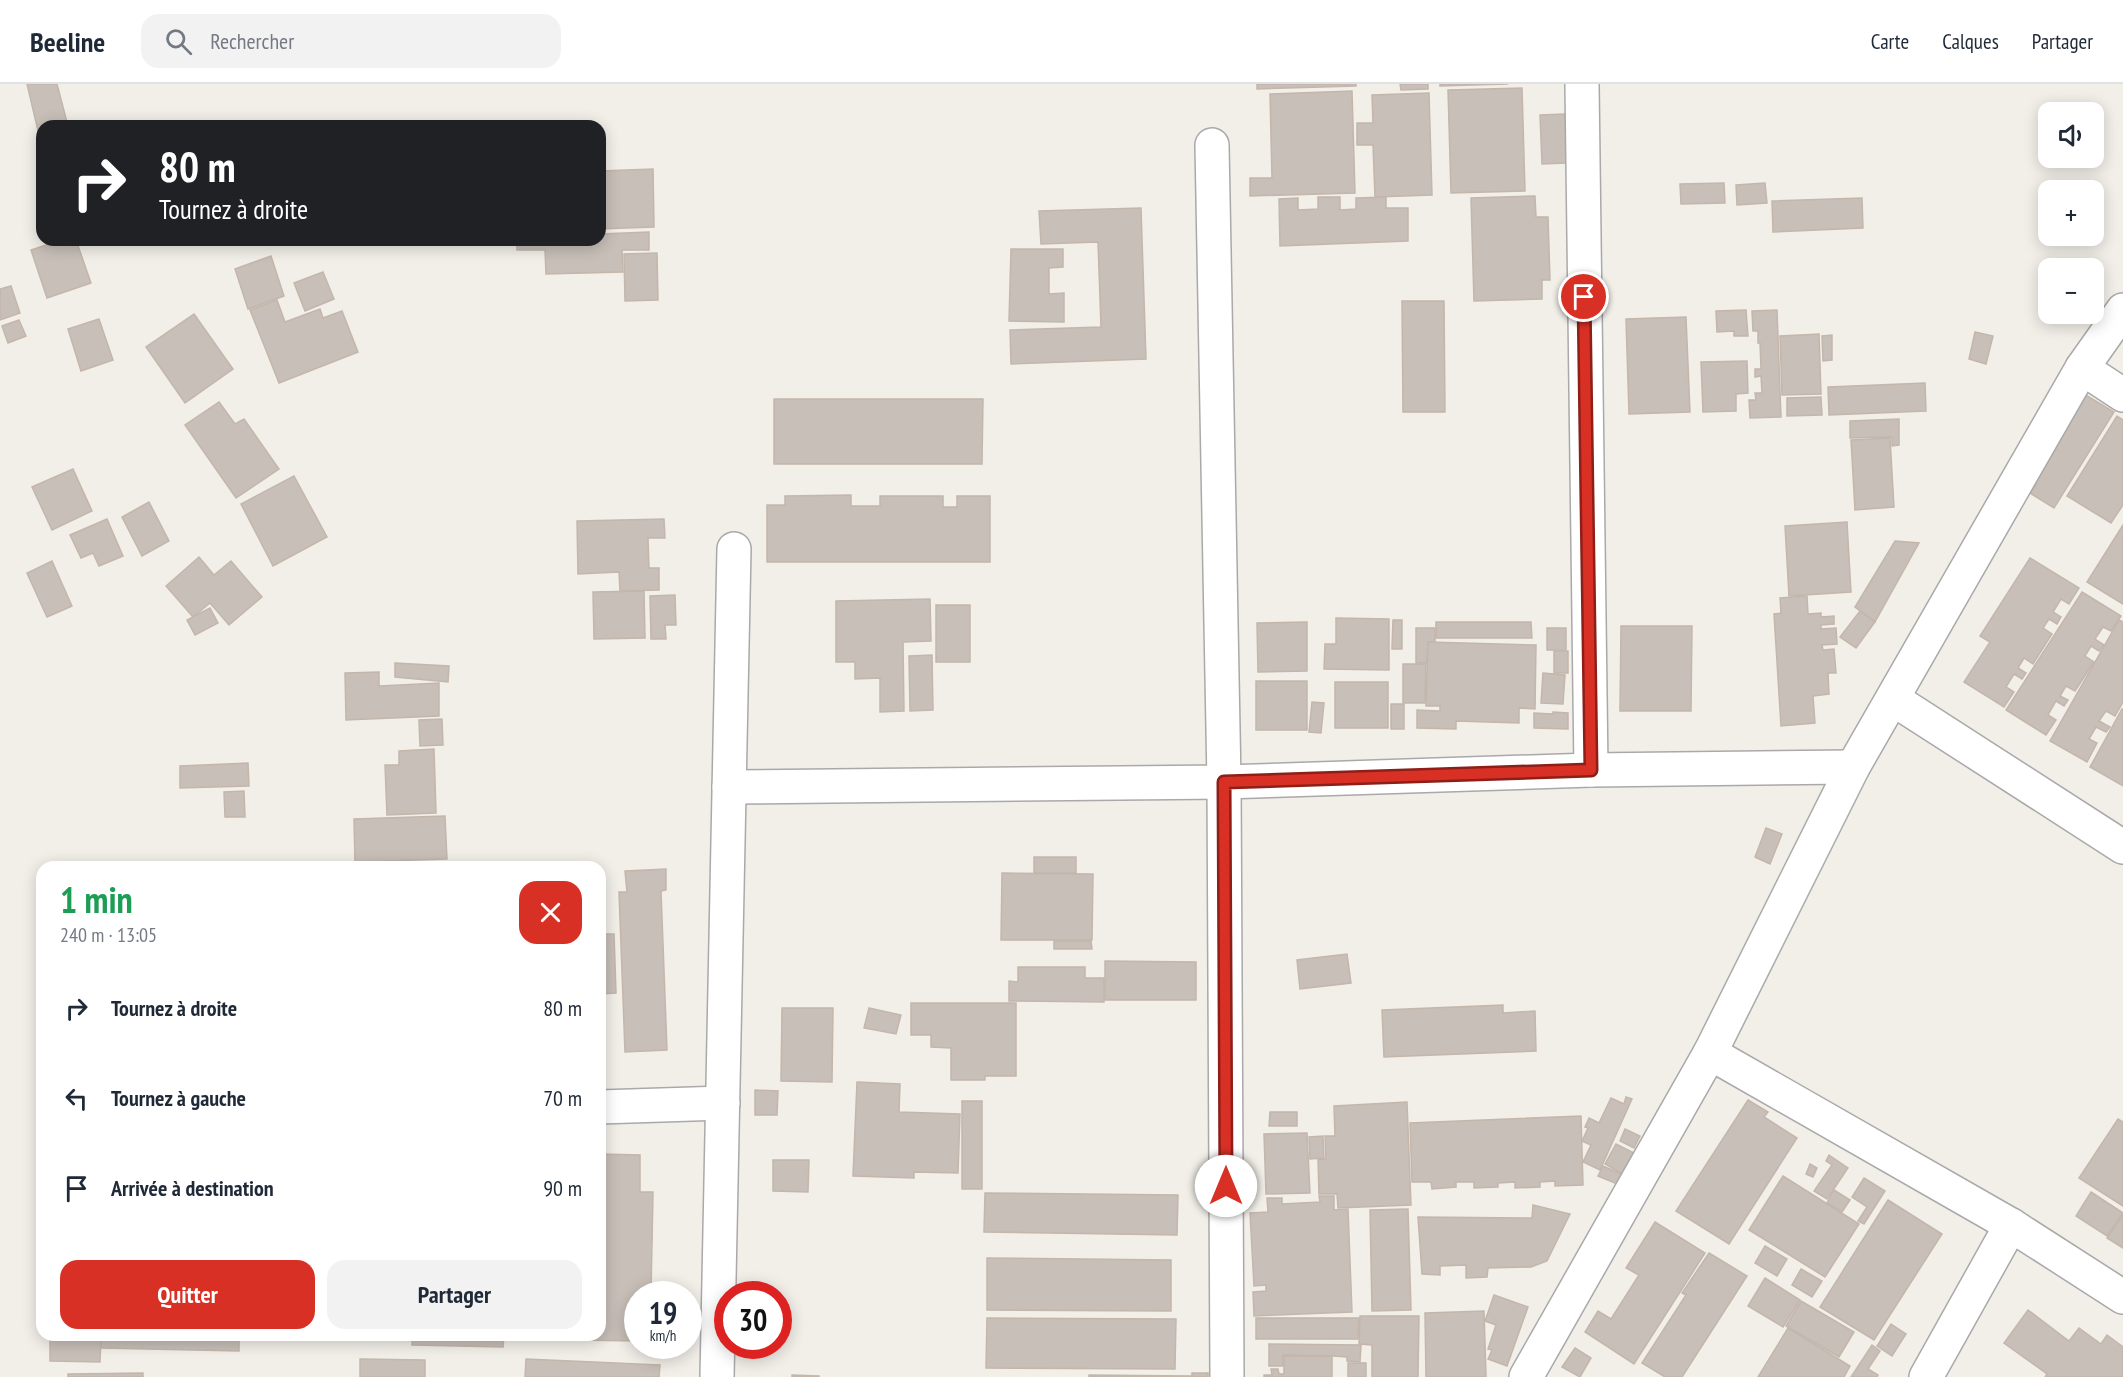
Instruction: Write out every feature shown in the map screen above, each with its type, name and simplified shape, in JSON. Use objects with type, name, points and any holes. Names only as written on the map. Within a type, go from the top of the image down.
[{"type":"street","points":[[1581,84],[1591,770]]},
{"type":"street","points":[[1212,145],[1224,782],[1227,1377]]},
{"type":"street","points":[[1526,1377],[1710,1053],[1853,767],[2082,368],[2123,310]]},
{"type":"street","points":[[2082,368],[2123,395]]},
{"type":"street","points":[[717,1377],[734,549]]},
{"type":"street","points":[[1893,699],[2123,847]]},
{"type":"street","points":[[729,787],[1224,782],[1591,770],[1853,767]]},
{"type":"street","points":[[1710,1053],[2011,1225],[2123,1297]]},
{"type":"street","points":[[606,1107],[723,1103]]},
{"type":"street","points":[[1926,1377],[2011,1225]]},
{"type":"building","points":[[27,84],[57,84],[66,120],[36,120],[36,122]]},
{"type":"building","points":[[1257,84],[1356,84],[1356,86],[1257,89]]},
{"type":"building","points":[[1400,84],[1428,84],[1428,89],[1401,90]]},
{"type":"building","points":[[1440,84],[1508,84],[1440,86]]},
{"type":"building","points":[[1522,88],[1525,191],[1451,193],[1448,90]]},
{"type":"building","points":[[1352,91],[1355,193],[1250,196],[1250,178],[1272,178],[1270,94]]},
{"type":"building","points":[[1429,93],[1432,195],[1375,197],[1373,145],[1357,145],[1357,123],[1373,123],[1372,95]]},
{"type":"building","points":[[1565,114],[1567,163],[1542,164],[1540,115]]},
{"type":"building","points":[[653,169],[654,227],[606,229],[606,171]]},
{"type":"building","points":[[1724,183],[1725,203],[1681,204],[1680,184]]},
{"type":"building","points":[[1765,183],[1767,203],[1737,205],[1736,185]]},
{"type":"building","points":[[1535,196],[1536,217],[1548,217],[1550,280],[1542,280],[1542,299],[1474,301],[1471,198]]},
{"type":"building","points":[[1318,197],[1340,197],[1340,210],[1356,209],[1356,198],[1386,197],[1386,208],[1408,208],[1408,241],[1280,246],[1279,199],[1298,198],[1298,210],[1318,209]]},
{"type":"building","points":[[1862,198],[1863,228],[1773,232],[1772,201]]},
{"type":"building","points":[[1141,208],[1146,359],[1011,364],[1010,330],[1101,327],[1098,242],[1041,244],[1039,211]]},
{"type":"building","points":[[649,232],[649,250],[622,250],[623,272],[546,274],[545,250],[517,250],[517,246],[606,246],[606,234]]},
{"type":"building","points":[[43,246],[78,246],[91,283],[47,298],[31,250]]},
{"type":"building","points":[[1011,249],[1063,249],[1063,267],[1049,268],[1049,294],[1064,293],[1064,322],[1009,321]]},
{"type":"building","points":[[657,253],[658,300],[625,301],[624,254]]},
{"type":"building","points":[[271,256],[284,296],[248,309],[235,269]]},
{"type":"building","points":[[323,272],[334,299],[305,311],[294,283]]},
{"type":"building","points":[[11,286],[20,313],[0,320],[0,289]]},
{"type":"building","points":[[277,300],[285,322],[320,309],[323,318],[342,311],[358,352],[279,383],[250,310]]},
{"type":"building","points":[[1402,301],[1444,301],[1445,412],[1403,412]]},
{"type":"building","points":[[1746,310],[1748,336],[1734,336],[1734,331],[1717,332],[1716,311]]},
{"type":"building","points":[[1777,310],[1781,417],[1750,418],[1749,400],[1756,400],[1755,393],[1762,393],[1761,376],[1755,377],[1755,369],[1761,369],[1760,343],[1758,343],[1758,331],[1753,331],[1752,311]]},
{"type":"building","points":[[194,314],[233,369],[185,403],[146,347]]},
{"type":"building","points":[[1686,317],[1690,412],[1629,414],[1626,319]]},
{"type":"building","points":[[99,319],[113,360],[81,371],[68,329]]},
{"type":"building","points":[[19,320],[26,336],[8,343],[2,326]]},
{"type":"building","points":[[1975,332],[1993,336],[1986,364],[1969,359]]},
{"type":"building","points":[[1819,334],[1821,394],[1782,395],[1780,336]]},
{"type":"building","points":[[1832,335],[1832,360],[1823,361],[1822,336]]},
{"type":"building","points":[[1747,361],[1748,393],[1736,394],[1736,411],[1703,412],[1701,362]]},
{"type":"building","points":[[1925,383],[1926,411],[1829,415],[1828,387]]},
{"type":"building","points":[[2084,394],[2114,412],[2054,508],[2030,493],[2036,484],[2030,480]]},
{"type":"building","points":[[1821,397],[1822,415],[1787,416],[1787,398]]},
{"type":"building","points":[[774,399],[983,399],[982,464],[774,464]]},
{"type":"building","points":[[219,402],[235,424],[244,419],[279,469],[236,498],[185,425]]},
{"type":"building","points":[[2117,416],[2123,420],[2123,505],[2111,523],[2067,496]]},
{"type":"building","points":[[1899,419],[1899,445],[1892,446],[1892,437],[1850,438],[1850,421]]},
{"type":"building","points":[[1890,438],[1894,507],[1855,510],[1851,440]]},
{"type":"building","points":[[73,469],[92,511],[52,530],[32,487]]},
{"type":"building","points":[[294,476],[327,537],[273,566],[241,504]]},
{"type":"building","points":[[851,495],[851,506],[880,506],[880,496],[943,496],[943,507],[957,507],[957,496],[990,496],[990,562],[767,562],[767,505],[785,505],[785,496]]},
{"type":"building","points":[[149,502],[169,541],[142,556],[122,517]]},
{"type":"building","points":[[107,519],[123,556],[99,566],[93,553],[81,558],[70,535]]},
{"type":"building","points":[[664,519],[665,538],[648,538],[649,568],[659,568],[659,590],[620,591],[619,572],[578,574],[577,521]]},
{"type":"building","points":[[1847,522],[1851,592],[1789,596],[1785,526]]},
{"type":"building","points":[[2123,525],[2123,604],[2087,582]]},
{"type":"building","points":[[1895,541],[1919,543],[1875,622],[1855,607]]},
{"type":"building","points":[[199,557],[214,575],[231,561],[262,597],[229,625],[210,603],[193,617],[166,586]]},
{"type":"building","points":[[2030,558],[2079,588],[2069,604],[2061,599],[2053,612],[2061,617],[2057,624],[2049,619],[2043,628],[2052,634],[2033,664],[2024,658],[2018,668],[2026,673],[2022,679],[2014,674],[2006,687],[2014,692],[2004,707],[1964,682],[1990,642],[1980,636]]},
{"type":"building","points":[[52,561],[72,606],[47,617],[27,573]]},
{"type":"building","points":[[644,591],[645,638],[594,639],[593,592]]},
{"type":"building","points":[[2082,592],[2121,616],[2111,631],[2103,627],[2095,639],[2104,645],[2099,651],[2091,646],[2085,656],[2094,662],[2075,691],[2066,686],[2060,696],[2068,700],[2064,706],[2056,701],[2048,715],[2056,720],[2046,735],[2006,710]]},
{"type":"building","points":[[675,595],[676,625],[665,625],[666,639],[651,639],[650,596]]},
{"type":"building","points":[[1807,596],[1808,614],[1821,613],[1821,617],[1834,616],[1834,624],[1821,625],[1821,629],[1836,628],[1837,644],[1822,645],[1823,650],[1834,649],[1836,673],[1828,673],[1829,694],[1813,696],[1815,723],[1781,726],[1774,614],[1781,613],[1780,598]]},
{"type":"building","points":[[930,599],[931,641],[903,642],[904,711],[880,712],[880,678],[855,679],[855,662],[836,662],[836,601]]},
{"type":"building","points":[[936,605],[970,605],[970,662],[936,662]]},
{"type":"building","points":[[210,608],[218,623],[195,635],[187,620]]},
{"type":"building","points":[[1860,611],[1875,622],[1856,648],[1840,637]]},
{"type":"building","points":[[1336,618],[1389,619],[1389,670],[1324,669],[1325,644],[1336,644]]},
{"type":"building","points":[[1393,620],[1402,620],[1402,649],[1392,649]]},
{"type":"building","points":[[2119,620],[2123,622],[2123,702],[2115,716],[2106,711],[2099,721],[2110,727],[2106,732],[2096,727],[2089,739],[2097,743],[2087,762],[2050,741]]},
{"type":"building","points":[[1307,622],[1307,671],[1258,672],[1257,623]]},
{"type":"building","points":[[1436,622],[1531,622],[1532,638],[1436,638]]},
{"type":"building","points":[[1621,626],[1692,626],[1691,711],[1620,711]]},
{"type":"building","points":[[1416,628],[1435,628],[1435,642],[1428,642],[1427,663],[1416,663]]},
{"type":"building","points":[[1547,628],[1566,628],[1566,650],[1547,650]]},
{"type":"building","points":[[1428,642],[1536,645],[1535,709],[1519,708],[1519,723],[1456,721],[1456,729],[1417,728],[1417,710],[1440,711],[1440,706],[1426,706]]},
{"type":"building","points":[[1554,651],[1568,651],[1568,673],[1554,673]]},
{"type":"building","points":[[932,655],[933,710],[910,711],[909,656]]},
{"type":"building","points":[[395,663],[449,666],[448,682],[395,677]]},
{"type":"building","points":[[1403,664],[1426,664],[1425,703],[1403,703]]},
{"type":"building","points":[[379,672],[379,686],[439,683],[439,716],[346,720],[345,673]]},
{"type":"building","points":[[1543,673],[1565,675],[1563,704],[1541,703]]},
{"type":"building","points":[[1256,681],[1307,681],[1307,730],[1256,730]]},
{"type":"building","points":[[1335,682],[1388,682],[1388,728],[1335,728]]},
{"type":"building","points":[[1312,702],[1324,703],[1321,733],[1309,732]]},
{"type":"building","points":[[1391,704],[1404,704],[1404,729],[1391,729]]},
{"type":"building","points":[[2123,709],[2123,786],[2090,767]]},
{"type":"building","points":[[1553,712],[1568,713],[1568,729],[1534,728],[1534,713],[1553,714]]},
{"type":"building","points":[[442,719],[443,745],[420,746],[419,720]]},
{"type":"building","points":[[434,749],[436,813],[387,815],[385,765],[399,765],[399,751]]},
{"type":"building","points":[[248,763],[249,786],[180,788],[180,766]]},
{"type":"building","points":[[244,791],[245,817],[225,817],[224,792]]},
{"type":"building","points":[[445,816],[447,859],[355,861],[354,819]]},
{"type":"building","points":[[1766,828],[1782,834],[1770,864],[1755,857]]},
{"type":"building","points":[[1034,857],[1076,857],[1076,873],[1034,873]]},
{"type":"building","points":[[666,869],[666,890],[661,891],[667,1050],[625,1052],[619,892],[627,892],[625,871]]},
{"type":"building","points":[[1002,873],[1093,874],[1092,940],[1001,940]]},
{"type":"building","points":[[606,934],[614,934],[616,993],[606,994]]},
{"type":"building","points":[[1054,941],[1091,941],[1092,949],[1054,949]]},
{"type":"building","points":[[1347,954],[1351,983],[1300,989],[1297,960]]},
{"type":"building","points":[[1105,961],[1196,962],[1196,1000],[1105,1000]]},
{"type":"building","points":[[1018,967],[1085,967],[1085,978],[1104,978],[1104,1002],[1009,1001],[1009,981],[1018,982]]},
{"type":"building","points":[[911,1003],[1016,1003],[1016,1076],[985,1076],[985,1080],[951,1080],[951,1048],[931,1047],[931,1035],[911,1035]]},
{"type":"building","points":[[1503,1005],[1503,1013],[1535,1011],[1536,1051],[1384,1057],[1382,1010]]},
{"type":"building","points":[[782,1008],[833,1008],[832,1082],[781,1081]]},
{"type":"building","points":[[869,1008],[901,1015],[896,1034],[864,1028]]},
{"type":"building","points":[[857,1082],[900,1084],[899,1112],[960,1114],[958,1173],[914,1172],[914,1178],[853,1176]]},
{"type":"building","points":[[755,1090],[778,1091],[777,1115],[755,1115]]},
{"type":"building","points":[[1626,1097],[1632,1099],[1600,1170],[1583,1162],[1591,1145],[1582,1141],[1588,1128],[1585,1127],[1589,1118],[1599,1123],[1611,1098],[1624,1104]]},
{"type":"building","points":[[1748,1100],[1768,1112],[1764,1117],[1797,1138],[1729,1244],[1676,1211]]},
{"type":"building","points":[[962,1101],[982,1101],[982,1189],[962,1189]]},
{"type":"building","points":[[1407,1102],[1411,1205],[1338,1208],[1337,1194],[1319,1194],[1318,1159],[1326,1159],[1325,1136],[1335,1136],[1334,1106]]},
{"type":"building","points":[[1270,1112],[1297,1112],[1297,1126],[1269,1126]]},
{"type":"building","points":[[1581,1116],[1583,1185],[1555,1186],[1555,1181],[1540,1182],[1540,1187],[1515,1188],[1515,1182],[1498,1183],[1498,1187],[1474,1188],[1474,1182],[1456,1182],[1456,1187],[1432,1189],[1431,1182],[1412,1182],[1410,1123]]},
{"type":"building","points":[[2118,1119],[2123,1122],[2123,1206],[2079,1178]]},
{"type":"building","points":[[1625,1129],[1640,1136],[1634,1148],[1620,1141]]},
{"type":"building","points":[[1307,1133],[1310,1193],[1266,1194],[1264,1134]]},
{"type":"building","points":[[1323,1136],[1324,1158],[1310,1159],[1309,1137]]},
{"type":"building","points":[[1616,1144],[1634,1153],[1623,1174],[1605,1164]]},
{"type":"building","points":[[606,1154],[640,1155],[640,1192],[653,1192],[651,1281],[624,1281],[624,1341],[606,1340]]},
{"type":"building","points":[[1829,1155],[1848,1168],[1827,1199],[1814,1191],[1832,1165],[1826,1161]]},
{"type":"building","points":[[773,1160],[809,1160],[808,1192],[773,1191]]},
{"type":"building","points":[[1810,1164],[1817,1168],[1813,1177],[1806,1174]]},
{"type":"building","points":[[1603,1166],[1624,1175],[1620,1185],[1598,1176]]},
{"type":"building","points":[[1783,1176],[1859,1224],[1825,1277],[1749,1230]]},
{"type":"building","points":[[1864,1178],[1885,1191],[1864,1224],[1858,1221],[1867,1207],[1852,1197]]},
{"type":"building","points":[[1834,1190],[1850,1200],[1842,1212],[1827,1203]]},
{"type":"building","points":[[2091,1192],[2123,1213],[2107,1236],[2076,1216]]},
{"type":"building","points":[[985,1193],[1178,1195],[1177,1235],[984,1232]]},
{"type":"building","points":[[1319,1196],[1334,1196],[1334,1210],[1348,1209],[1352,1312],[1254,1316],[1253,1292],[1266,1291],[1266,1285],[1254,1286],[1250,1213],[1268,1212],[1267,1198],[1282,1198],[1282,1204],[1320,1202]]},
{"type":"building","points":[[1888,1200],[1942,1234],[1874,1340],[1820,1307]]},
{"type":"building","points":[[1533,1205],[1570,1214],[1547,1261],[1531,1267],[1488,1268],[1487,1277],[1466,1278],[1466,1265],[1440,1266],[1440,1275],[1422,1274],[1418,1217],[1532,1218]]},
{"type":"building","points":[[1408,1209],[1411,1310],[1372,1311],[1370,1210]]},
{"type":"building","points":[[2123,1215],[2123,1248],[2107,1238]]},
{"type":"building","points":[[1655,1222],[1705,1253],[1634,1364],[1585,1332],[1598,1311],[1611,1319],[1639,1275],[1626,1268]]},
{"type":"building","points":[[1765,1246],[1787,1259],[1777,1276],[1755,1263]]},
{"type":"building","points":[[1709,1253],[1747,1276],[1682,1377],[1665,1377],[1642,1363],[1686,1295],[1682,1293]]},
{"type":"building","points":[[987,1258],[1171,1260],[1171,1311],[987,1310]]},
{"type":"building","points":[[1801,1269],[1822,1281],[1812,1297],[1792,1285]]},
{"type":"building","points":[[1765,1278],[1800,1300],[1783,1327],[1748,1306]]},
{"type":"building","points":[[1494,1295],[1528,1307],[1507,1366],[1488,1359],[1492,1350],[1488,1349],[1496,1325],[1485,1321]]},
{"type":"building","points":[[1801,1301],[1854,1332],[1839,1357],[1786,1326]]},
{"type":"building","points":[[2028,1310],[2069,1341],[2079,1328],[2101,1344],[2107,1335],[2123,1347],[2123,1377],[2045,1377],[2047,1374],[2004,1343]]},
{"type":"building","points":[[1484,1311],[1486,1377],[1426,1377],[1425,1313]]},
{"type":"building","points":[[1360,1316],[1419,1316],[1418,1377],[1372,1377],[1372,1345],[1359,1344]]},
{"type":"building","points":[[987,1318],[1176,1319],[1175,1369],[986,1368]]},
{"type":"building","points":[[1256,1318],[1359,1318],[1358,1339],[1256,1339]]},
{"type":"building","points":[[1891,1324],[1906,1334],[1892,1356],[1877,1346]]},
{"type":"building","points":[[1788,1328],[1850,1366],[1844,1377],[1758,1377]]},
{"type":"building","points":[[50,1341],[101,1341],[100,1362],[50,1361]]},
{"type":"building","points":[[101,1341],[239,1341],[239,1351],[101,1348]]},
{"type":"building","points":[[412,1341],[504,1341],[503,1347],[412,1345]]},
{"type":"building","points":[[1269,1344],[1361,1345],[1360,1362],[1347,1361],[1347,1357],[1283,1355],[1283,1366],[1269,1366]]},
{"type":"building","points":[[1872,1345],[1880,1351],[1868,1369],[1878,1375],[1877,1377],[1851,1377]]},
{"type":"building","points":[[1575,1348],[1591,1358],[1580,1377],[1562,1367]]},
{"type":"building","points":[[1284,1356],[1332,1356],[1332,1377],[1264,1377],[1264,1375],[1272,1375],[1271,1369],[1278,1369],[1279,1374],[1284,1374]]},
{"type":"building","points":[[360,1359],[425,1360],[425,1377],[360,1377]]},
{"type":"building","points":[[526,1359],[660,1365],[659,1377],[525,1377]]},
{"type":"building","points":[[1348,1363],[1366,1363],[1366,1377],[1348,1377]]},
{"type":"building","points":[[143,1373],[143,1377],[68,1377],[68,1374]]},
{"type":"building","points":[[1192,1373],[1208,1373],[1208,1377],[1089,1377],[1089,1375],[1192,1376]]},
{"type":"building","points":[[792,1375],[819,1376],[819,1377],[792,1377]]},
{"type":"route","points":[[1226,1186],[1224,782],[1591,770],[1584,297]]}]
